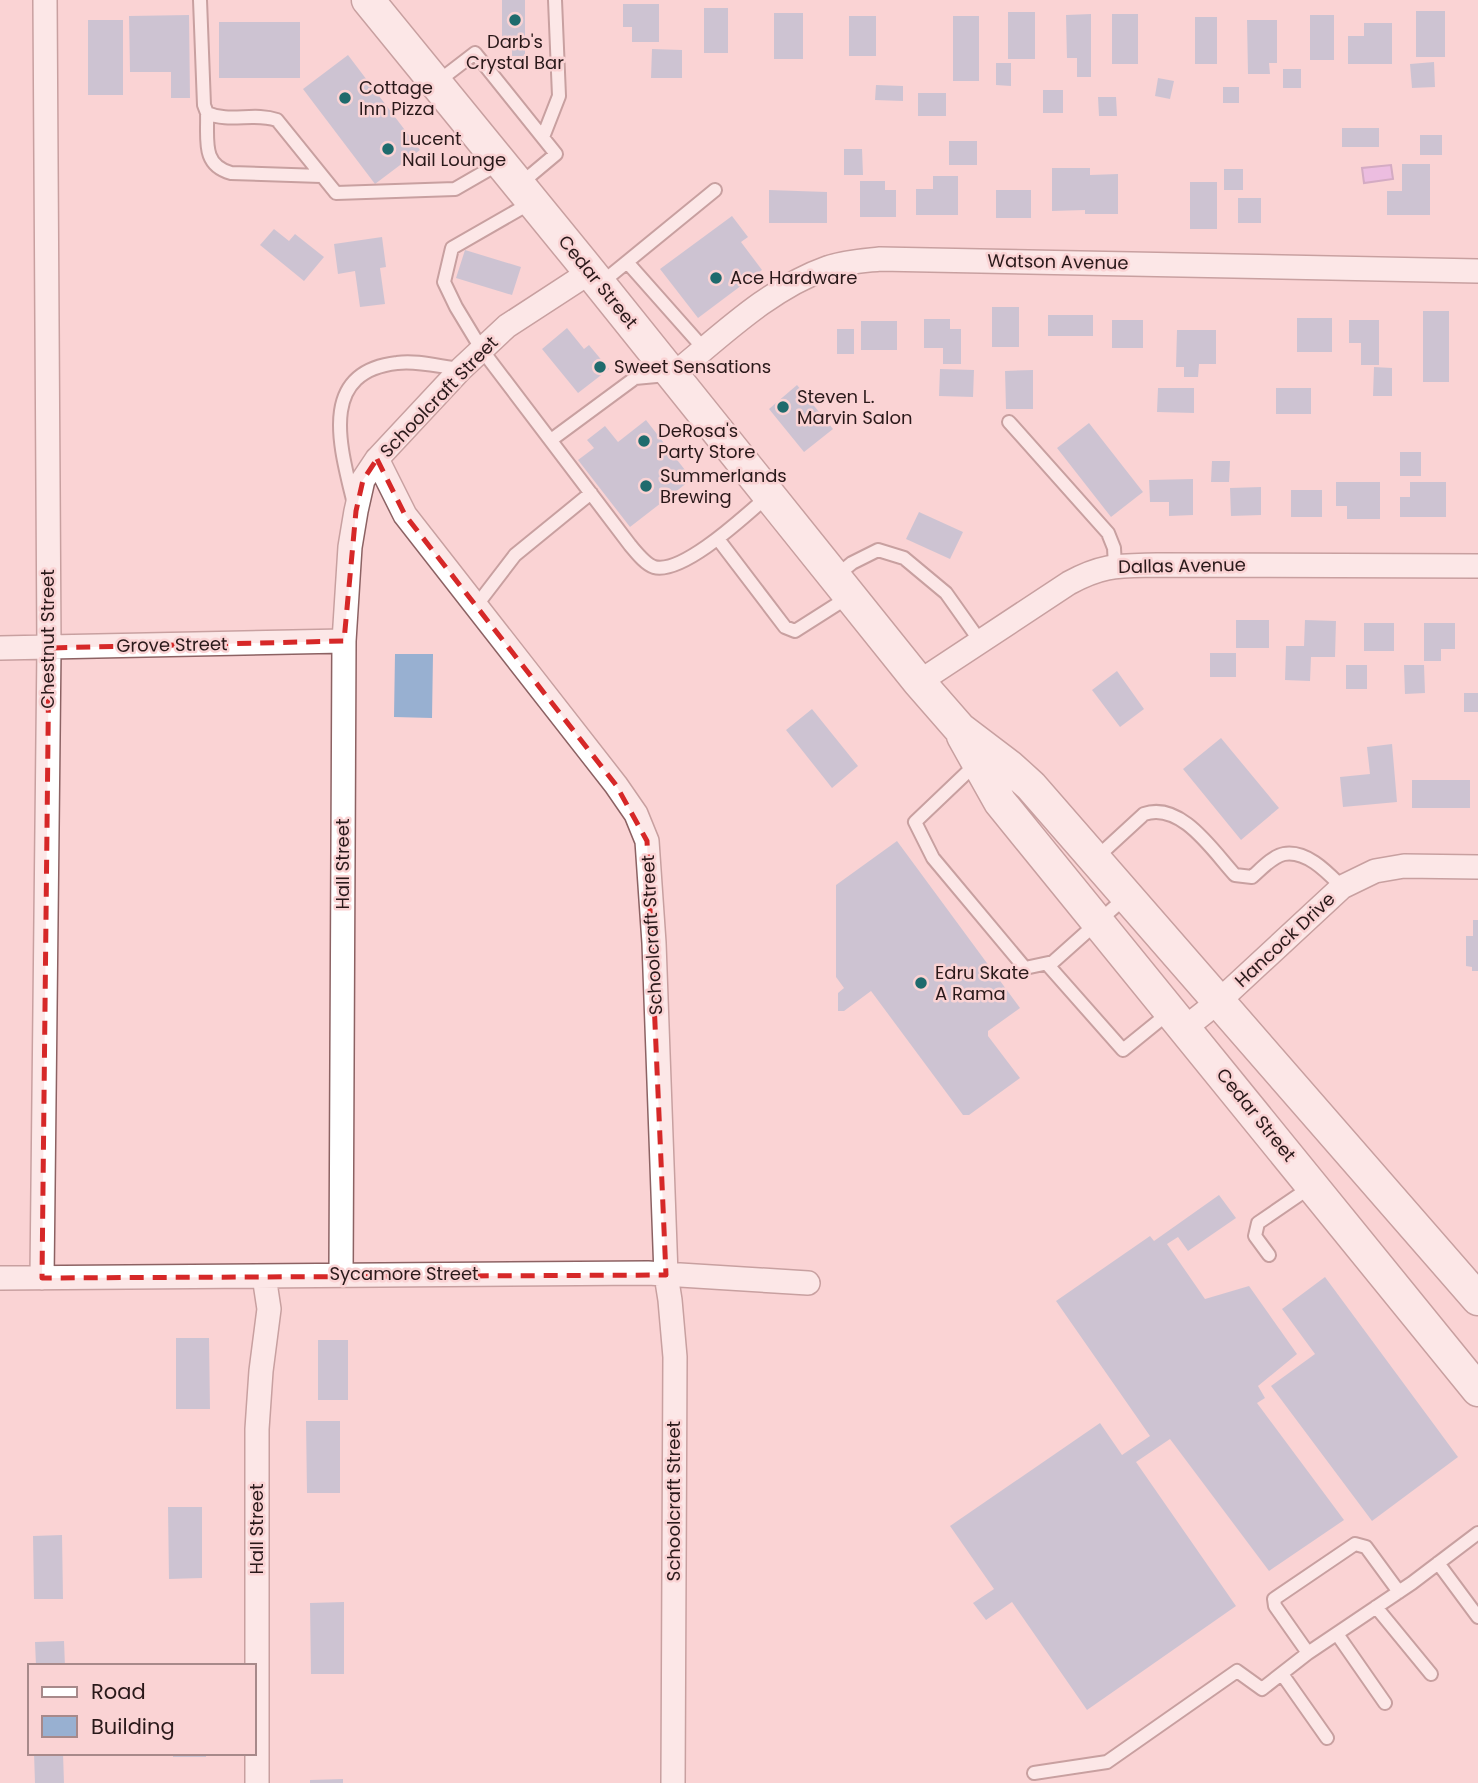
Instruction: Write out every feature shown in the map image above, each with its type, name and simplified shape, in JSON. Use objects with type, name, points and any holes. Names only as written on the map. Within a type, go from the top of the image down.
[{"type":"main road","name":"Cedar Street","points":[[368,0],[919,682],[984,757],[1000,802],[1478,1390]]},
{"type":"main road","points":[[984,757],[1031,786],[1478,1299]]},
{"type":"main road","points":[[1312,1185],[1342,1168],[1350,1171],[1412,1221]]},
{"type":"street","name":"Chestnut Street","points":[[42,1278],[49,648],[45,0]]},
{"type":"street","name":"Watson Avenue","points":[[673,375],[776,293],[827,268],[850,262],[880,259],[1478,271]]},
{"type":"street","name":"Schoolcraft Street","points":[[595,278],[507,326],[461,369],[377,459],[405,514],[616,785],[636,814],[647,841],[654,943],[666,1275],[675,1357],[673,1783]]},
{"type":"street","name":"Hall Street","points":[[341,1274],[344,641],[350,547],[356,511],[363,480],[377,459]]},
{"type":"street","name":"Dallas Avenue","points":[[919,682],[1069,583],[1094,570],[1115,566],[1478,566]]},
{"type":"street","name":"Grove Street","points":[[0,648],[344,641]]},
{"type":"street","name":"Hancock Drive","points":[[1178,1020],[1219,1001],[1342,887],[1374,871],[1404,866],[1478,867]]},
{"type":"street","name":"Sycamore Street","points":[[0,1278],[341,1274],[666,1275],[808,1283]]},
{"type":"street","name":"Hall Street","points":[[257,1783],[257,1429],[269,1309],[264,1276]]},
{"type":"lane","points":[[200,0],[201,67],[211,162],[218,170],[231,173],[321,176]]},
{"type":"lane","points":[[542,137],[558,96],[555,0]]},
{"type":"lane","points":[[436,83],[475,53],[556,154],[518,183],[452,248],[444,282],[482,350],[629,545],[651,566],[667,569],[719,539],[769,495]]},
{"type":"lane","points":[[207,113],[216,117],[266,116],[277,120],[336,193],[455,189],[518,183]]},
{"type":"lane","points":[[595,278],[627,262],[715,190]]},
{"type":"lane","points":[[627,262],[705,350]]},
{"type":"lane","points":[[356,511],[340,447],[340,413],[347,386],[371,368],[398,362],[461,369]]},
{"type":"lane","points":[[551,440],[635,377],[673,375]]},
{"type":"lane","points":[[1009,422],[1108,533],[1114,548],[1115,566]]},
{"type":"lane","points":[[477,606],[515,555],[591,493]]},
{"type":"lane","points":[[719,539],[785,627],[795,631],[842,587],[852,563],[878,550],[904,558],[946,593],[980,641]]},
{"type":"lane","points":[[984,757],[915,822],[933,858],[1025,968],[1053,962],[1127,896]]},
{"type":"lane","points":[[1094,859],[1144,814],[1164,811],[1192,829],[1235,875],[1252,877],[1283,854],[1296,854],[1321,866],[1342,887]]},
{"type":"lane","points":[[1047,964],[1123,1050],[1178,1020]]},
{"type":"lane","points":[[1269,1255],[1255,1236],[1258,1223],[1312,1185]]},
{"type":"lane","points":[[1034,1773],[1107,1762],[1237,1671],[1262,1689],[1308,1653],[1399,1592],[1478,1534]]},
{"type":"lane","points":[[1308,1653],[1275,1606],[1274,1599],[1355,1544],[1366,1547],[1399,1592]]},
{"type":"lane","points":[[1438,1563],[1478,1617]]},
{"type":"lane","points":[[1376,1607],[1431,1674]]},
{"type":"lane","points":[[1336,1634],[1385,1703]]},
{"type":"lane","points":[[1282,1674],[1328,1738]]},
{"type":"highlighted area","points":[[377,459],[405,515],[616,785],[647,841],[666,1275],[42,1278],[49,648],[344,641],[356,511],[363,480]]},
{"type":"shaded area","points":[[1391,165],[1393,179],[1364,183],[1362,168]]},
{"type":"building","points":[[502,0],[525,0],[525,56],[512,56],[512,44],[502,44]]},
{"type":"building","points":[[623,4],[659,4],[659,42],[632,42],[632,27],[623,27]]},
{"type":"building","points":[[704,8],[728,8],[728,53],[704,53]]},
{"type":"building","points":[[1416,11],[1445,11],[1445,57],[1416,57]]},
{"type":"building","points":[[1008,12],[1035,12],[1035,59],[1008,59]]},
{"type":"building","points":[[774,13],[803,13],[803,59],[774,59]]},
{"type":"building","points":[[1091,14],[1091,77],[1077,77],[1077,58],[1067,58],[1066,15]]},
{"type":"building","points":[[1112,14],[1138,14],[1138,64],[1112,64]]},
{"type":"building","points":[[189,15],[190,98],[171,98],[171,72],[130,72],[129,16]]},
{"type":"building","points":[[1310,15],[1334,15],[1334,60],[1310,60]]},
{"type":"building","points":[[849,16],[876,16],[876,56],[849,56]]},
{"type":"building","points":[[953,16],[979,16],[979,81],[953,81]]},
{"type":"building","points":[[1195,17],[1217,17],[1217,64],[1195,64]]},
{"type":"building","points":[[88,20],[123,20],[123,95],[88,95]]},
{"type":"building","points":[[1247,20],[1277,20],[1277,63],[1269,63],[1270,74],[1248,74]]},
{"type":"building","points":[[219,22],[300,22],[300,78],[219,78]]},
{"type":"building","points":[[1364,23],[1392,23],[1392,64],[1348,64],[1348,36],[1364,36]]},
{"type":"building","points":[[652,49],[682,50],[682,78],[651,78]]},
{"type":"building","points":[[348,55],[420,150],[375,184],[303,89]]},
{"type":"building","points":[[1434,62],[1435,87],[1412,88],[1410,64]]},
{"type":"building","points":[[996,63],[1011,63],[1011,86],[996,85]]},
{"type":"building","points":[[1283,69],[1301,69],[1301,88],[1283,88]]},
{"type":"building","points":[[1158,78],[1174,81],[1170,99],[1155,96]]},
{"type":"building","points":[[876,85],[903,86],[903,101],[875,100]]},
{"type":"building","points":[[1223,87],[1239,87],[1239,103],[1223,103]]},
{"type":"building","points":[[1043,90],[1063,90],[1063,113],[1043,113]]},
{"type":"building","points":[[918,93],[946,93],[946,116],[918,116]]},
{"type":"building","points":[[1098,97],[1116,97],[1117,116],[1099,116]]},
{"type":"building","points":[[1342,128],[1379,128],[1379,147],[1342,147]]},
{"type":"building","points":[[1420,135],[1442,135],[1442,155],[1420,155]]},
{"type":"building","points":[[949,141],[977,141],[977,165],[949,165]]},
{"type":"building","points":[[844,149],[862,149],[863,175],[844,175]]},
{"type":"building","points":[[1402,164],[1430,164],[1430,215],[1387,215],[1387,191],[1402,191]]},
{"type":"building","points":[[1052,168],[1090,168],[1090,175],[1118,174],[1118,214],[1085,214],[1085,210],[1052,211]]},
{"type":"building","points":[[1224,169],[1243,169],[1243,190],[1224,190]]},
{"type":"building","points":[[933,176],[958,176],[958,215],[916,215],[916,189],[933,189]]},
{"type":"building","points":[[860,181],[885,181],[885,190],[896,190],[896,217],[860,217]]},
{"type":"building","points":[[1190,182],[1217,182],[1217,229],[1190,229]]},
{"type":"building","points":[[769,190],[827,192],[827,223],[769,223]]},
{"type":"building","points":[[996,190],[1031,190],[1031,218],[996,218]]},
{"type":"building","points":[[1238,198],[1261,198],[1261,223],[1238,223]]},
{"type":"building","points":[[732,216],[748,237],[741,242],[762,270],[698,318],[660,269]]},
{"type":"building","points":[[274,229],[289,241],[295,234],[324,257],[304,281],[260,245]]},
{"type":"building","points":[[382,237],[386,267],[380,268],[385,304],[360,307],[355,271],[338,274],[334,244]]},
{"type":"building","points":[[465,250],[521,267],[512,295],[456,278]]},
{"type":"building","points":[[992,307],[1019,307],[1019,347],[992,347]]},
{"type":"building","points":[[1423,311],[1449,311],[1449,382],[1423,382]]},
{"type":"building","points":[[1048,315],[1093,315],[1093,336],[1048,336]]},
{"type":"building","points":[[1297,318],[1332,318],[1332,352],[1297,352]]},
{"type":"building","points":[[924,319],[950,319],[950,329],[961,329],[961,364],[943,364],[943,348],[924,348]]},
{"type":"building","points":[[1112,320],[1143,320],[1143,348],[1112,348]]},
{"type":"building","points":[[1349,320],[1379,320],[1379,365],[1361,365],[1361,343],[1349,343]]},
{"type":"building","points":[[861,321],[897,321],[897,350],[861,350]]},
{"type":"building","points":[[567,328],[584,349],[589,345],[609,369],[578,393],[542,349]]},
{"type":"building","points":[[837,329],[854,329],[854,354],[837,354]]},
{"type":"building","points":[[1177,330],[1216,330],[1216,364],[1199,364],[1198,377],[1184,377],[1184,367],[1176,367]]},
{"type":"building","points":[[1374,367],[1392,368],[1392,396],[1373,396]]},
{"type":"building","points":[[940,369],[974,370],[973,397],[939,396]]},
{"type":"building","points":[[1033,370],[1033,409],[1006,409],[1005,371]]},
{"type":"building","points":[[797,385],[833,429],[804,452],[769,409]]},
{"type":"building","points":[[1158,388],[1194,388],[1194,413],[1157,412]]},
{"type":"building","points":[[1276,388],[1311,388],[1311,414],[1276,414]]},
{"type":"building","points":[[646,420],[692,479],[630,527],[578,460],[594,448],[587,440],[605,426],[618,442]]},
{"type":"building","points":[[1089,423],[1143,492],[1111,517],[1057,448]]},
{"type":"building","points":[[1400,452],[1421,452],[1421,476],[1400,476]]},
{"type":"building","points":[[1212,461],[1230,461],[1229,482],[1211,482]]},
{"type":"building","points":[[1193,479],[1193,515],[1169,516],[1169,502],[1150,502],[1149,480]]},
{"type":"building","points":[[1336,482],[1380,482],[1380,519],[1347,519],[1347,506],[1336,506]]},
{"type":"building","points":[[1410,482],[1446,482],[1446,517],[1400,517],[1400,497],[1410,497]]},
{"type":"building","points":[[1261,487],[1261,515],[1231,516],[1230,488]]},
{"type":"building","points":[[1291,490],[1322,490],[1322,517],[1291,517]]},
{"type":"building","points":[[919,512],[963,532],[950,559],[906,539]]},
{"type":"building","points":[[1236,620],[1269,620],[1269,648],[1236,648]]},
{"type":"building","points":[[1305,620],[1336,621],[1335,657],[1311,657],[1310,681],[1285,680],[1286,646],[1304,646]]},
{"type":"building","points":[[1364,623],[1394,623],[1394,651],[1364,651]]},
{"type":"building","points":[[1424,623],[1455,623],[1455,649],[1441,649],[1441,661],[1424,661]]},
{"type":"building","points":[[1210,653],[1236,653],[1236,677],[1210,677]]},
{"type":"building","points":[[395,654],[433,654],[432,718],[394,717]]},
{"type":"building","points":[[1346,665],[1367,665],[1367,689],[1346,689]]},
{"type":"building","points":[[1404,665],[1424,665],[1425,693],[1405,694]]},
{"type":"building","points":[[1117,671],[1144,709],[1120,727],[1092,690]]},
{"type":"building","points":[[1464,693],[1478,693],[1478,712],[1464,712]]},
{"type":"building","points":[[812,709],[858,766],[832,788],[786,730]]},
{"type":"building","points":[[1221,738],[1279,808],[1241,840],[1183,769]]},
{"type":"building","points":[[1392,744],[1397,802],[1343,807],[1340,777],[1370,774],[1367,747]]},
{"type":"building","points":[[1412,780],[1470,780],[1470,808],[1412,808]]},
{"type":"building","name":"Edru Skate A Rama","points":[[897,841],[1020,1008],[988,1031],[988,1036],[1020,1078],[969,1115],[963,1115],[871,991],[844,1011],[838,1011],[838,993],[844,988],[836,977],[836,885]]},
{"type":"building","points":[[1473,920],[1478,920],[1478,971],[1472,971],[1472,967],[1466,966],[1466,936],[1473,936]]},
{"type":"building","points":[[1219,1195],[1236,1218],[1188,1251],[1178,1237],[1167,1244],[1205,1299],[1249,1286],[1297,1354],[1258,1386],[1265,1398],[1257,1403],[1344,1520],[1269,1571],[1170,1439],[1136,1462],[1236,1606],[1087,1710],[1012,1602],[986,1620],[973,1603],[994,1589],[950,1526],[1100,1423],[1122,1455],[1150,1436],[1056,1301],[1150,1236],[1154,1241]]},
{"type":"building","points":[[1325,1277],[1458,1457],[1372,1521],[1271,1386],[1315,1354],[1282,1309]]},
{"type":"building","points":[[176,1338],[209,1338],[210,1409],[176,1409]]},
{"type":"building","points":[[318,1340],[348,1340],[348,1400],[318,1400]]},
{"type":"building","points":[[306,1421],[340,1421],[340,1493],[307,1493]]},
{"type":"building","points":[[168,1507],[202,1507],[202,1578],[169,1579]]},
{"type":"building","points":[[62,1535],[63,1599],[34,1599],[33,1536]]},
{"type":"building","points":[[344,1602],[344,1674],[311,1674],[310,1603]]},
{"type":"building","points":[[64,1641],[65,1664],[36,1664],[35,1642]]},
{"type":"building","points":[[34,1755],[63,1755],[64,1783],[35,1783]]},
{"type":"building","points":[[173,1755],[206,1755],[206,1757]]},
{"type":"building","points":[[343,1779],[343,1783],[310,1783],[310,1780]]},
{"type":"place","name":"Darb's Crystal Bar","points":[[515,20]]},
{"type":"place","name":"Cottage Inn Pizza","points":[[345,98]]},
{"type":"place","name":"Lucent Nail Lounge","points":[[388,149]]},
{"type":"place","name":"Ace Hardware","points":[[716,278]]},
{"type":"place","name":"Sweet Sensations","points":[[600,367]]},
{"type":"place","name":"Steven L. Marvin Salon","points":[[783,407]]},
{"type":"place","name":"DeRosa's Party Store","points":[[644,441]]},
{"type":"place","name":"Summerlands Brewing","points":[[646,486]]},
{"type":"place","name":"Edru Skate A Rama","points":[[921,983]]}]
